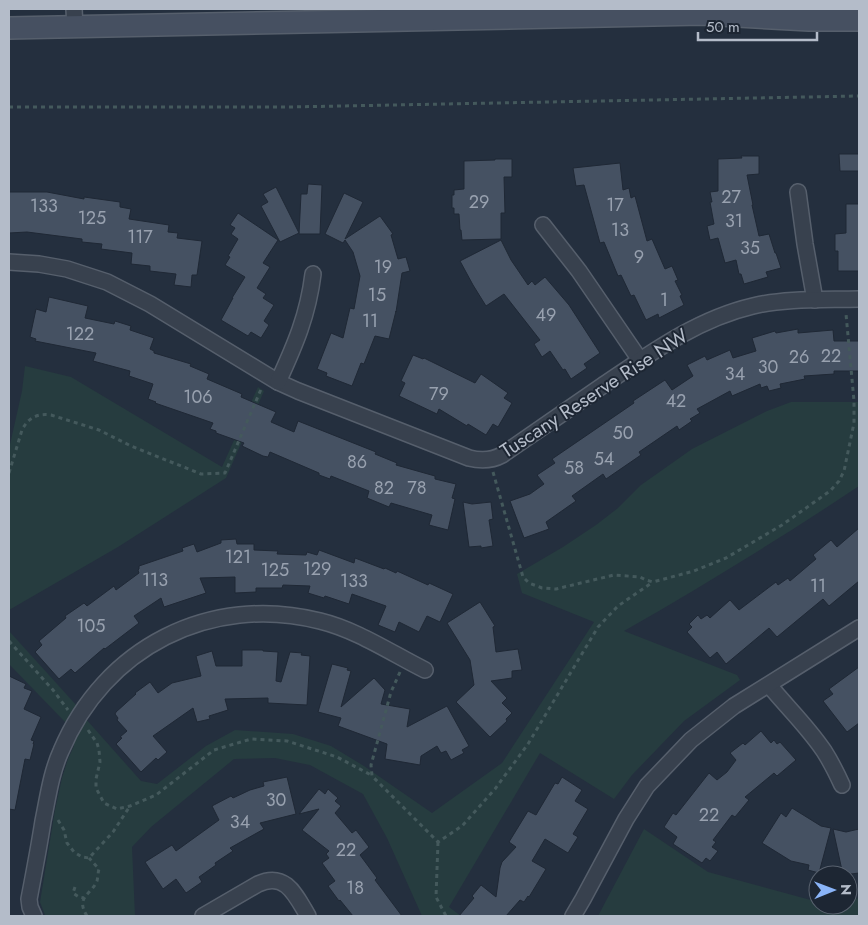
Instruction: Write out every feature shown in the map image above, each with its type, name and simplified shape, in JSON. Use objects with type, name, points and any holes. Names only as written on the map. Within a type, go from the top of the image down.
[{"type":"street","points":[[702,14],[735,9]]},
{"type":"street","points":[[9,28],[75,18],[561,13],[702,14],[809,20],[859,20]]},
{"type":"street","points":[[798,192],[815,300]]},
{"type":"street","points":[[543,224],[579,271],[640,360]]},
{"type":"street","name":"Tuscany Reserve Rise NW","points":[[9,262],[40,264],[67,269],[107,282],[150,304],[273,379],[298,391],[469,458],[479,460],[489,460],[502,455],[640,360],[695,328],[734,311],[773,302],[859,299]]},
{"type":"street","points":[[273,379],[296,341],[311,293],[313,274]]},
{"type":"street","points":[[34,916],[29,899],[45,813],[60,752],[72,727],[87,703],[106,681],[131,658],[166,636],[192,626],[226,617],[264,613],[286,614],[322,622],[346,630],[425,670]]},
{"type":"street","points":[[573,916],[626,819],[647,786],[672,760],[697,735],[734,706],[859,628]]},
{"type":"street","points":[[769,685],[824,751],[842,785]]},
{"type":"street","points":[[203,916],[258,884],[274,880],[288,886],[308,916]]},
{"type":"path","points":[[9,107],[289,106],[859,96]]},
{"type":"path","points":[[438,842],[462,826],[495,789],[528,744],[598,627],[618,606],[653,582],[694,571],[726,558],[782,525],[830,491],[839,481],[844,471],[854,424],[854,401],[845,312]]},
{"type":"path","points":[[9,473],[25,423],[31,418],[45,414],[99,430],[131,446],[201,474],[225,473],[273,379]]},
{"type":"path","points":[[489,460],[522,577],[529,583],[542,588],[556,589],[614,575],[640,576],[653,582]]},
{"type":"path","points":[[9,640],[53,690],[71,714]]},
{"type":"path","points":[[372,776],[371,765],[391,692],[404,659]]},
{"type":"path","points":[[84,726],[97,743],[99,750],[100,762],[96,788],[104,804],[117,809],[130,806],[156,795],[214,750],[251,739],[287,741],[337,757],[372,776],[438,842],[436,897],[446,916]]},
{"type":"path","points":[[89,858],[113,832],[130,806]]},
{"type":"path","points":[[45,813],[57,819],[74,852],[82,857],[89,858],[99,869],[97,882],[84,898],[83,908],[86,916]]},
{"type":"path","points":[[75,887],[73,892],[79,897],[84,898]]},
{"type":"green space","points":[[25,366],[71,377],[222,467],[258,387],[264,391],[226,478],[118,547],[9,610],[9,449],[22,391]]},
{"type":"green space","points":[[791,402],[859,402],[859,486],[743,560],[624,631],[737,675],[740,680],[684,721],[632,775],[614,799],[540,753],[449,907],[461,916],[422,916],[387,838],[363,794],[310,765],[275,758],[234,759],[151,827],[132,847],[135,916],[45,915],[40,902],[55,810],[62,778],[74,746],[74,739],[85,718],[141,781],[157,784],[206,746],[235,730],[293,734],[331,746],[364,766],[432,813],[502,763],[594,622],[522,593],[517,574],[596,525],[618,508],[641,485],[692,449],[767,411]]},
{"type":"green space","points":[[9,631],[77,706],[67,724],[9,664]]},
{"type":"green space","points":[[644,829],[708,872],[808,899],[808,915],[858,915],[859,898],[859,916],[598,916]]},
{"type":"building","points":[[839,154],[859,154],[859,171],[840,171]]},
{"type":"building","points":[[741,156],[759,156],[759,174],[747,175],[752,205],[759,236],[769,234],[781,268],[766,272],[768,277],[744,284],[741,274],[739,274],[736,260],[725,263],[718,238],[710,240],[707,226],[714,224],[710,192],[718,191],[718,159],[742,158]]},
{"type":"building","points":[[512,159],[512,177],[504,177],[505,213],[501,213],[501,239],[462,240],[459,214],[454,214],[454,208],[452,208],[452,195],[454,195],[454,190],[464,189],[464,161]]},
{"type":"building","points":[[620,163],[623,190],[629,188],[631,198],[635,196],[647,241],[652,239],[665,269],[672,266],[678,280],[675,281],[682,295],[680,296],[684,305],[659,318],[658,314],[646,320],[634,295],[631,296],[621,275],[618,276],[604,242],[600,243],[584,185],[576,186],[573,168]]},
{"type":"building","points":[[308,184],[322,185],[320,234],[299,234],[301,194],[307,194]]},
{"type":"building","points":[[276,187],[299,233],[280,242],[261,206],[268,202],[263,194]]},
{"type":"building","points":[[9,192],[47,192],[84,199],[84,197],[120,202],[120,207],[131,209],[129,219],[169,225],[168,232],[178,233],[177,238],[202,241],[197,275],[192,275],[191,287],[174,285],[176,274],[150,271],[150,266],[131,264],[132,253],[101,249],[102,244],[82,242],[82,239],[27,232],[9,233]]},
{"type":"building","points":[[344,193],[363,202],[345,239],[380,216],[393,234],[391,235],[398,259],[406,257],[410,271],[402,273],[396,312],[389,339],[375,336],[364,364],[361,363],[352,386],[326,376],[327,373],[317,369],[331,333],[343,338],[350,308],[354,309],[360,276],[353,252],[345,240],[343,243],[325,234]]},
{"type":"building","points":[[846,204],[859,204],[859,271],[838,271],[838,251],[835,251],[835,234],[846,233]]},
{"type":"building","points":[[238,213],[278,240],[263,263],[270,267],[257,288],[266,294],[263,298],[274,305],[264,321],[269,325],[261,338],[251,332],[248,336],[221,320],[245,277],[225,265],[238,239],[231,234],[235,228],[230,225]]},
{"type":"building","points":[[501,240],[511,260],[528,285],[532,281],[535,285],[545,277],[569,305],[600,353],[584,364],[587,368],[571,379],[550,351],[542,357],[534,344],[540,340],[504,294],[486,306],[460,261]]},
{"type":"building","points":[[49,297],[88,306],[85,318],[114,324],[115,321],[131,326],[130,330],[154,338],[150,349],[154,353],[191,364],[190,366],[209,374],[207,379],[242,394],[241,397],[276,412],[271,422],[294,432],[298,421],[376,452],[375,454],[397,463],[396,465],[435,476],[435,479],[456,484],[452,498],[455,499],[448,530],[429,525],[432,515],[391,503],[389,507],[367,498],[369,491],[331,476],[330,479],[319,475],[319,473],[270,452],[268,457],[263,456],[242,446],[244,443],[216,433],[216,431],[210,429],[213,423],[155,403],[148,399],[153,384],[129,376],[130,371],[93,361],[96,353],[35,341],[36,339],[30,337],[36,309],[46,312]]},
{"type":"building","points":[[798,329],[798,333],[833,330],[834,341],[859,341],[859,371],[834,371],[834,374],[804,376],[805,379],[780,384],[781,388],[769,391],[767,386],[761,388],[760,384],[732,396],[730,391],[697,409],[700,413],[690,419],[692,421],[679,430],[677,426],[639,452],[641,455],[606,479],[603,474],[572,496],[576,501],[546,522],[549,529],[524,538],[510,501],[530,494],[544,484],[537,475],[555,463],[552,459],[665,380],[672,390],[693,376],[687,365],[705,356],[707,360],[730,350],[733,358],[756,351],[752,338],[775,331],[776,333]]},
{"type":"building","points":[[413,355],[424,358],[475,383],[481,374],[508,393],[504,398],[512,403],[498,427],[493,424],[486,435],[439,409],[437,414],[399,396],[405,383],[401,381]]},
{"type":"building","points":[[463,502],[472,504],[491,502],[493,519],[489,520],[493,546],[469,547]]},
{"type":"building","points":[[859,528],[859,581],[829,606],[823,599],[777,637],[769,628],[726,664],[717,652],[710,658],[687,632],[692,627],[689,624],[698,615],[701,619],[707,615],[710,618],[730,600],[739,610],[776,582],[778,585],[788,578],[790,581],[816,559],[813,555],[831,540],[837,547]]},
{"type":"building","points":[[236,539],[237,544],[254,544],[254,550],[278,551],[277,554],[306,555],[307,552],[317,555],[319,550],[354,563],[355,558],[396,573],[397,571],[453,594],[440,622],[427,616],[419,632],[399,622],[395,632],[378,625],[386,606],[352,594],[349,604],[325,596],[324,598],[308,593],[310,586],[283,585],[282,588],[256,588],[256,592],[235,593],[235,577],[200,578],[206,593],[164,607],[161,598],[134,616],[139,623],[104,648],[75,673],[71,669],[59,679],[35,652],[42,645],[39,641],[66,618],[65,616],[84,603],[87,606],[114,586],[116,590],[139,573],[139,566],[183,551],[182,548],[194,544],[197,552],[221,543],[221,540]]},
{"type":"building","points":[[480,602],[495,626],[493,627],[496,652],[518,649],[522,670],[512,671],[512,678],[491,681],[507,698],[502,703],[512,713],[506,719],[507,721],[490,737],[456,702],[474,685],[470,660],[447,623]]},
{"type":"building","points":[[242,650],[278,652],[276,681],[281,682],[290,652],[310,656],[307,705],[268,703],[268,698],[225,699],[228,710],[209,716],[210,719],[197,722],[193,708],[153,736],[167,752],[158,760],[156,758],[141,772],[116,744],[127,731],[117,720],[116,712],[135,693],[150,682],[158,693],[172,683],[201,676],[196,656],[212,651],[216,666],[242,666]]},
{"type":"building","points":[[332,664],[348,668],[347,670],[351,671],[341,707],[374,678],[385,690],[381,704],[410,709],[407,727],[447,706],[469,746],[462,750],[464,753],[451,760],[446,751],[441,753],[437,746],[421,756],[420,765],[385,759],[387,744],[338,726],[341,718],[318,712]]},
{"type":"building","points":[[859,667],[859,723],[847,732],[823,701],[833,694],[829,689]]},
{"type":"building","points":[[9,676],[26,684],[24,688],[32,691],[24,709],[41,717],[31,740],[34,741],[34,744],[30,760],[25,759],[15,810],[9,809]]},
{"type":"building","points":[[761,731],[771,743],[774,740],[777,744],[780,742],[796,760],[777,776],[774,773],[745,797],[749,800],[735,817],[732,815],[713,840],[716,842],[712,847],[718,851],[710,861],[706,858],[702,863],[673,844],[677,837],[664,827],[673,813],[676,815],[709,773],[717,780],[727,772],[736,760],[730,753],[743,743],[745,745]]},
{"type":"building","points":[[287,777],[296,814],[260,823],[264,829],[230,848],[233,851],[199,877],[202,882],[186,893],[176,879],[163,889],[145,862],[172,845],[176,851],[219,820],[212,806],[231,796],[233,798],[264,786],[263,782]]},
{"type":"building","points":[[562,777],[582,790],[575,801],[588,809],[573,834],[578,837],[568,853],[545,839],[532,861],[546,869],[524,902],[520,900],[506,916],[459,916],[474,898],[472,896],[481,885],[496,897],[502,862],[516,847],[509,842],[528,811],[536,815],[555,783],[558,784]]},
{"type":"building","points":[[319,789],[325,794],[328,789],[338,798],[335,801],[341,806],[335,813],[352,833],[356,830],[369,847],[360,855],[377,878],[375,880],[402,916],[353,916],[328,886],[335,881],[322,863],[329,858],[326,854],[329,851],[302,830],[319,809],[299,814]]},
{"type":"building","points":[[792,808],[821,826],[831,828],[821,865],[809,865],[791,861],[762,843],[781,813],[786,817]]},
{"type":"building","points":[[833,829],[846,832],[859,829],[859,873],[858,865],[841,865]]}]
